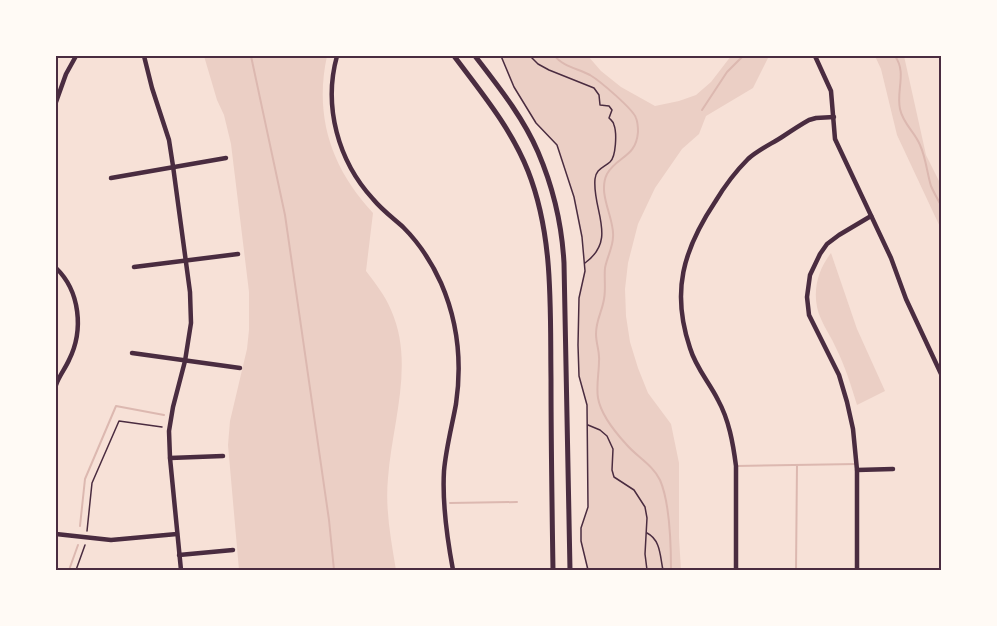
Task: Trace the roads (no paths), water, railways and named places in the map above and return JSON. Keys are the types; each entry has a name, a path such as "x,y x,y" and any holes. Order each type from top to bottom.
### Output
{"street":[{"path":"56,102 66,74 76,56"},
{"path":"144,56 169,140 190,292 191,323 186,361 169,428 181,570"},
{"path":"337,56 332,80 332,100 337,135 344,154 352,170 373,199 404,228 423,252 441,282 452,313 458,343 458,385 444,485 447,532 453,570"},
{"path":"454,56 500,118 520,153 535,190 544,229 550,279 553,570"},
{"path":"476,56 511,105 538,152 558,215 564,263 570,570"},
{"path":"815,56 831,91 835,139 891,258 922,338 942,376"},
{"path":"736,570 736,466 732,440 724,412 690,350 682,316 683,271 698,229 740,168 749,159 809,120 834,117"},
{"path":"111,178 226,158"},
{"path":"857,570 857,470 854,429 839,375 809,315 807,297 810,275 819,254 839,235 871,216"},
{"path":"134,267 238,254"},
{"path":"56,268 73,293 79,315 77,339 56,385"},
{"path":"132,353 240,368"},
{"path":"170,458 223,456"},
{"path":"857,470 893,469"},
{"path":"56,534 111,540 177,534"},
{"path":"179,555 233,550"}],"waterway":[{"path":"251,56 285,215 329,520 334,570"},
{"path":"555,56 571,67 590,75 616,95 634,114 637,122 637,141 634,147 611,168 604,182 613,237 605,268 605,295 596,329 599,358 597,393 602,411 613,429 660,480 668,512 671,570"},
{"path":"702,110 727,72 743,56"},
{"path":"895,56 901,75 900,109 906,124 920,145 931,186 942,207"},
{"path":"80,526 85,479 116,406 164,415"},
{"path":"736,466 857,464"},
{"path":"796,570 797,465"},
{"path":"450,503 517,502"},
{"path":"69,570 78,545"}]}
